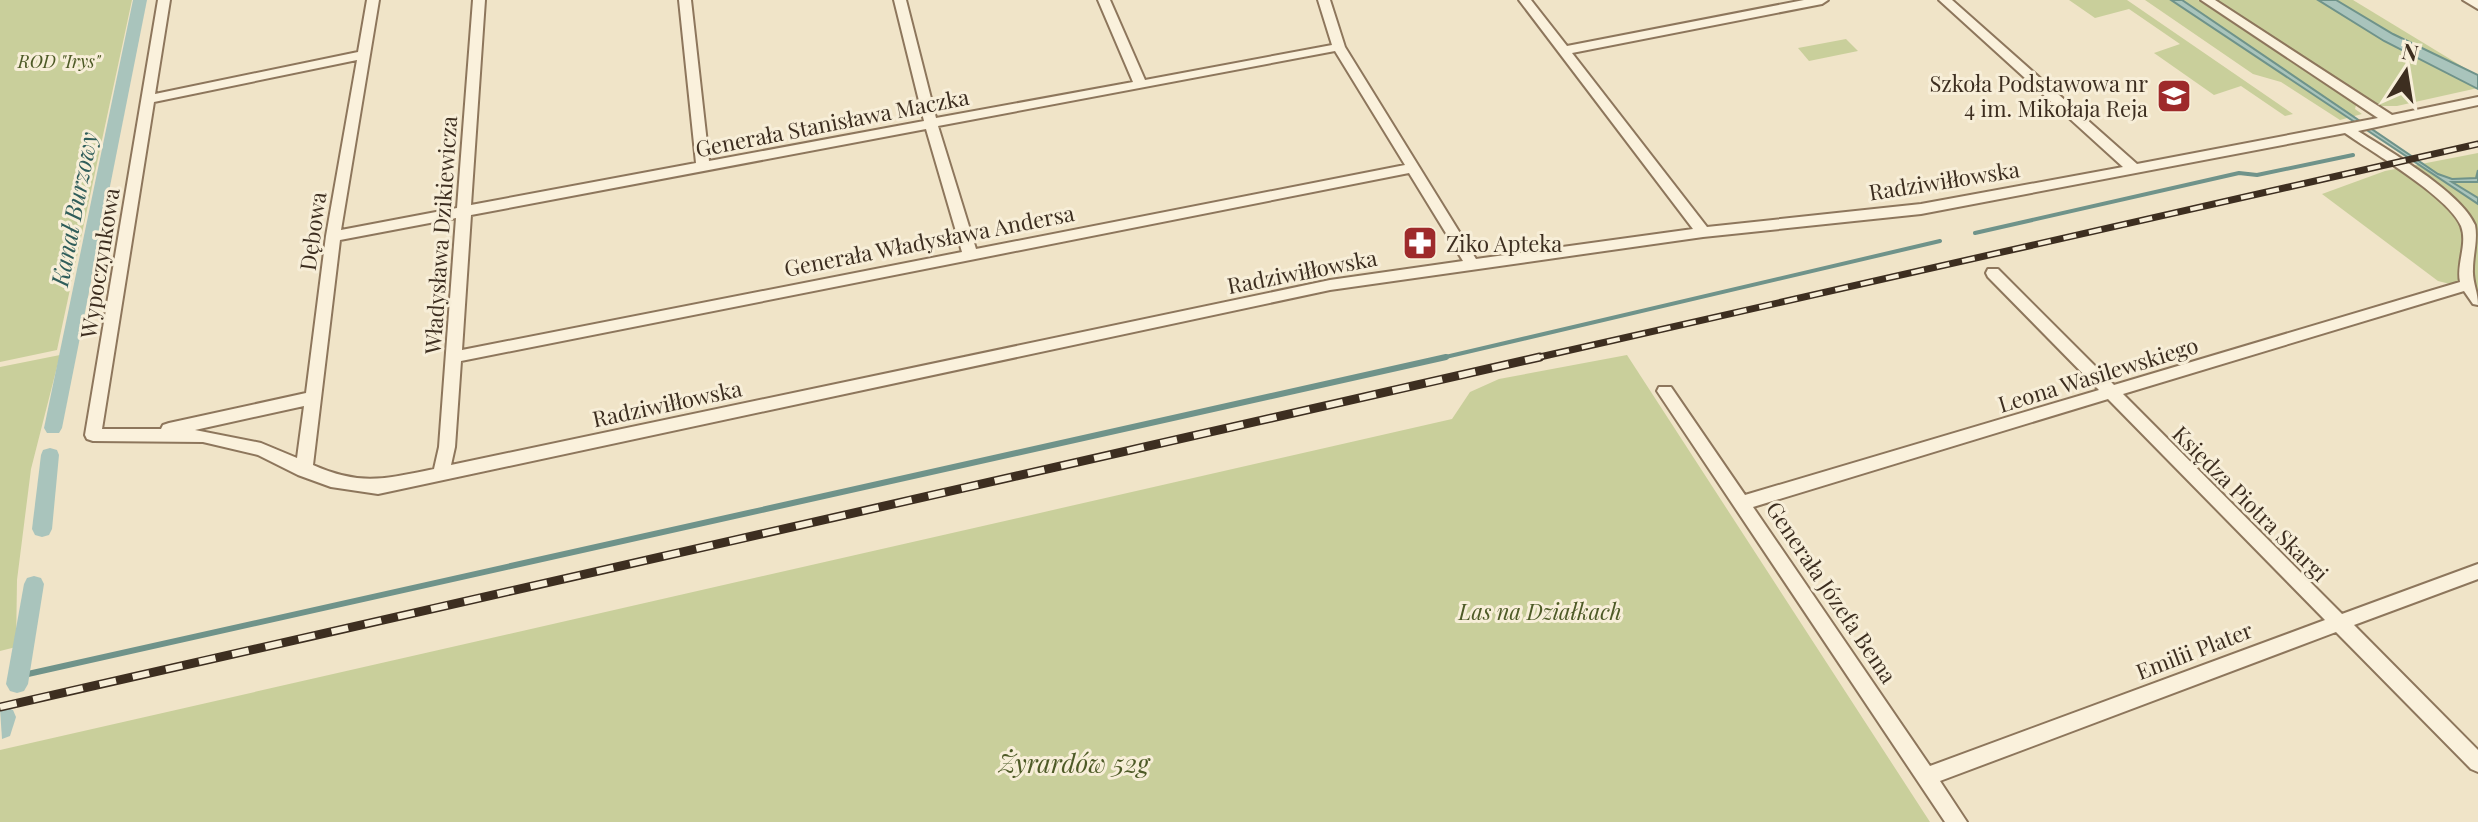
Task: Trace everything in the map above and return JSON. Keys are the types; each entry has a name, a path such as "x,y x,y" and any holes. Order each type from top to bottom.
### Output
{"street":[{"name":"Wypoczynkowa","path":"93,435 164,0"},
{"name":"Dębowa","path":"304,470 333,236 373,0"},
{"name":"Władysława Dzikiewicza","path":"441,472 447,447 479,0"},
{"path":"685,0 703,168"},
{"path":"900,0 931,124 970,254"},
{"path":"1104,0 1140,83"},
{"path":"1324,0 1339,47 1473,266"},
{"path":"1525,0 1703,232"},
{"path":"1735,0 1748,14"},
{"path":"1563,51 1822,0"},
{"path":"1945,0 2134,169"},
{"path":"2207,0 2384,120"},
{"path":"2469,0 2478,5"},
{"name":"Generała Stanisława Maczka","path":"333,236 1339,47"},
{"path":"149,99 362,55"},
{"name":"Radziwiłłowska","path":"93,435 203,436 261,449 304,470 344,483 378,487 1330,285 1703,232 1921,209 2353,128 2478,101"},
{"path":"2353,128 2435,191 2467,223 2471,235 2464,273 2466,285 2478,300"},
{"name":"Generała Władysława Andersa","path":"453,357 1413,168"},
{"name":"Księdza Piotra Skargi","path":"1993,273 2478,763"},
{"name":"Leona Wasilewskiego","path":"1742,503 2466,285"},
{"name":"Generała Józefa Bema","path":"1665,391 1957,822"},
{"name":"Radziwiłłowska","path":"147,434 312,398"},
{"name":"Emilii Plater","path":"1928,776 2478,571"}],"green space":[{"name":"ROD \"Irys\"","path":"0,0 132,0 57,350 0,362"},
{"path":"2069,0 2127,0 2293,114 2285,116 2241,86 2214,95 2154,53 2180,44 2129,9 2095,18"},
{"path":"2145,0 2198,0 2356,105 2355,109 2362,114 2340,120 2281,82 2253,74"},
{"path":"2216,0 2353,0 2478,76 2478,88 2397,106 2380,106"},
{"path":"1846,39 1858,51 1809,61 1798,48"},
{"path":"2478,153 2478,291 2438,281 2322,194 2385,171"},
{"path":"60,355 31,469 17,580 16,647 0,651 0,367"},
{"name":"Las na Działkach","path":"1627,355 1930,822 0,822 0,750 1452,419 1470,392 1499,379"}],"water":[{"path":"2171,0 2182,0 2438,174 2452,179 2476,178 2478,170 2478,182 2452,182 2478,198 2478,204"},
{"path":"2318,0 2336,0 2393,34 2478,75 2478,89 2384,41"}],"waterway":[{"name":"Kanał Burzowy","path":"53,428 140,0"},
{"path":"1975,233 2239,173 2257,175 2353,155"},
{"path":"1437,359 1940,241"},
{"path":"19,676 1446,357"},
{"name":"Kanał Burzowy","path":"42,529 50,455"},
{"name":"Kanał Burzowy","path":"17,684 34,584"},
{"name":"Kanał Burzowy","path":"2,729 5,717"}],"railway":[{"path":"1531,359 2478,144"},
{"path":"0,707 1540,357"}],"place":[{"name":"Szkoła Podstawowa nr 4 im. Mikołaja Reja","path":"2174,96"},
{"name":"Ziko Apteka","path":"1420,243"}],"park label":[{"name":"Żyrardów 52g","path":"1074,762"}]}
